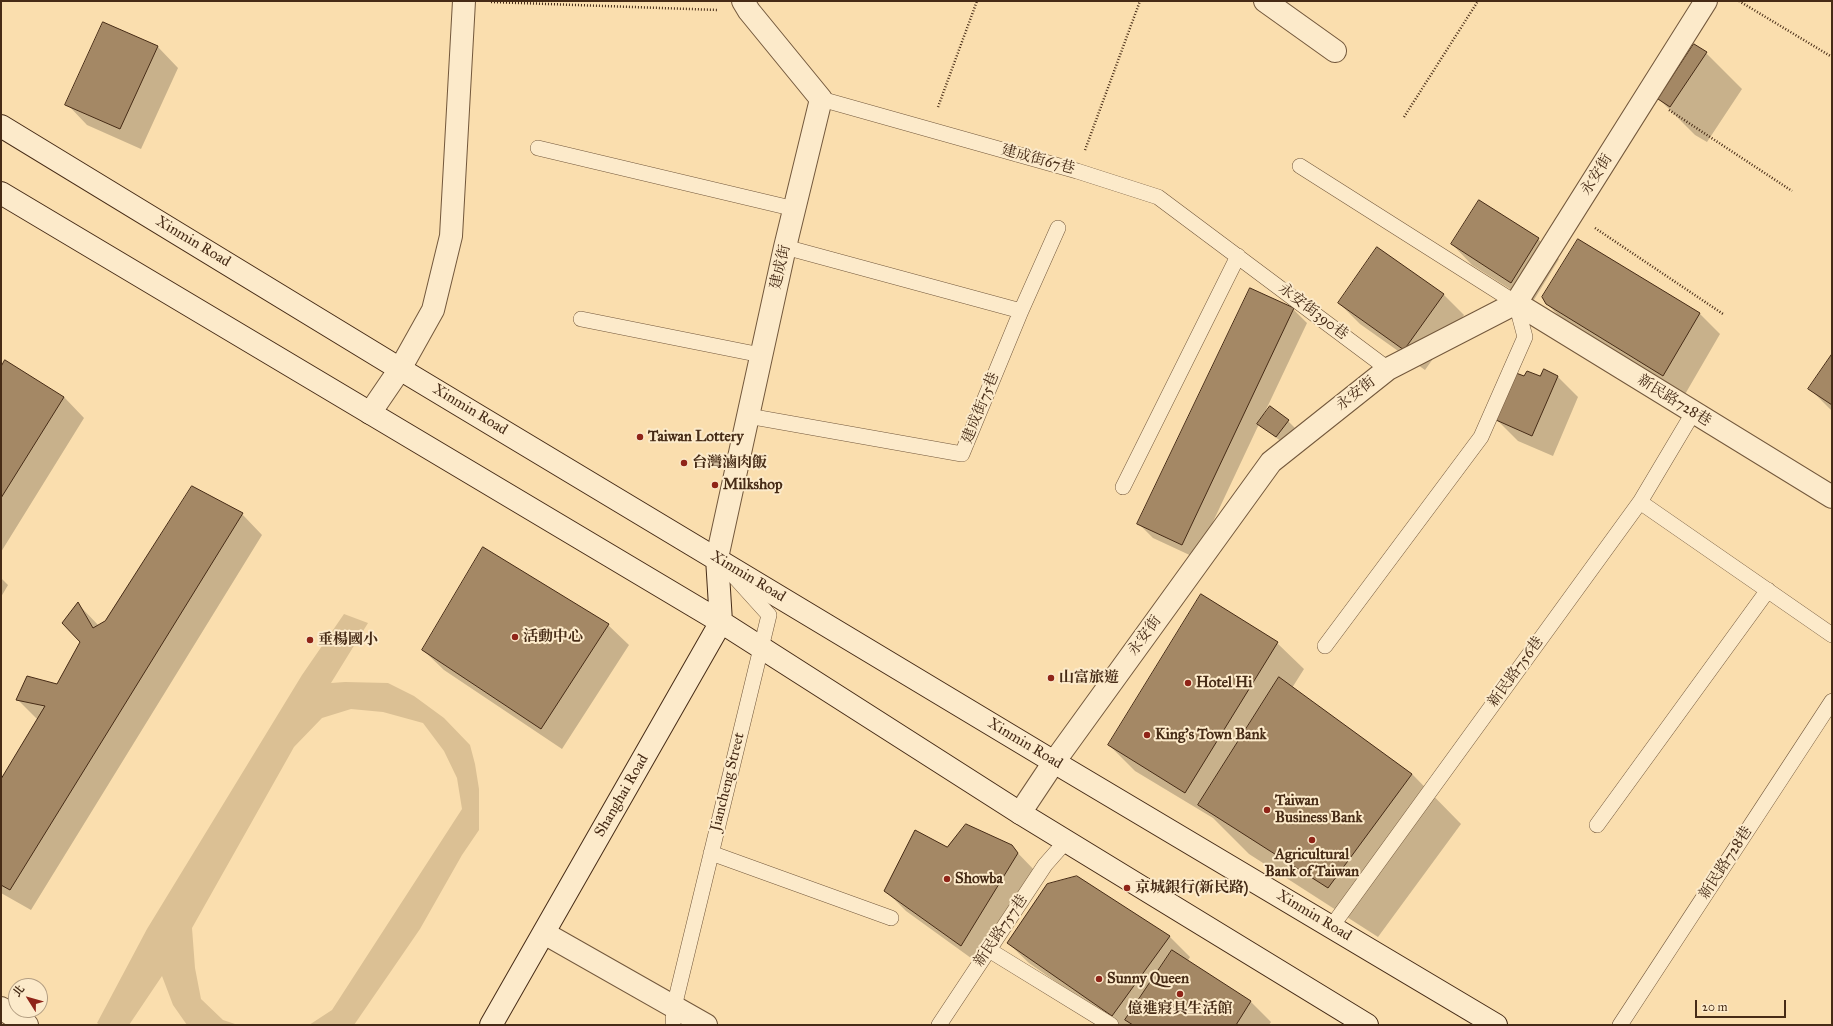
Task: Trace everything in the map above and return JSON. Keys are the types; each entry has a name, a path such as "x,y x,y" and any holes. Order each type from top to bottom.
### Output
{"street":[{"path":"370,413 400,369 434,310 451,236 464,1"},
{"path":"1265,1 1335,52"},
{"name":"永安街","path":"1020,813 1054,762 1271,462 1388,369 1516,303 1706,1"},
{"path":"749,4 821,99"},
{"name":"建成街","path":"717,558 785,247 821,99"},
{"name":"Xinmin Road","path":"1,126 400,369 717,558 1054,762 1332,926 1496,1025"},
{"path":"1,193 722,622 1020,813 1067,840 1366,1025"},
{"name":"新民路728巷","path":"1516,303 1832,497"},
{"path":"717,558 722,622"},
{"name":"Shanghai Road","path":"491,1025 722,622"},
{"path":"544,933 673,1016 706,1025"},
{"path":"1,1008 27,1025"}],"lane":[{"name":"建成街67巷","path":"821,99 1077,171 1158,197 1238,256"},
{"path":"538,148 795,209"},
{"path":"1300,166 1516,303 1525,336 1481,437 1325,646"},
{"name":"建成街75巷","path":"748,416 962,454 1020,311 1058,228"},
{"path":"785,247 1020,311"},
{"path":"1123,487 1238,256"},
{"name":"永安街390巷","path":"1238,256 1388,369"},
{"path":"581,319 762,355"},
{"name":"新民路756巷","path":"1332,926 1640,502 1693,413"},
{"path":"1640,502 1832,635"},
{"name":"Jiancheng Street","path":"673,1016 769,615 717,558"},
{"path":"1597,825 1768,590"},
{"name":"新民路728巷","path":"1620,1025 1832,701"},
{"name":"新民路757巷","path":"939,1025 1045,865 1067,840"},
{"path":"711,853 891,918"},
{"path":"989,950 1111,1025"}],"path":[{"path":"929,130 977,1"},
{"path":"1077,171 1140,1"},
{"path":"1404,116 1478,1"},
{"path":"1739,1 1832,57"},
{"path":"490,2 749,4"},
{"path":"1647,95 1792,192"},
{"path":"1573,213 1723,314"}],"shaded area":[{"path":"344,614 368,623 331,683 388,683 414,696 444,718 470,745 479,789 479,830 462,855 420,929 354,1025 309,1025 332,1010 462,809 457,778 444,751 423,723 383,712 351,709 322,718 294,747 192,928 195,968 201,999 223,1020 238,1025 187,1025 173,1005 162,976 129,1025 100,1025 97,1023 147,929 302,675"}],"building":[{"path":"103,22 158,46 120,129 65,105"},
{"path":"1694,44 1707,52 1670,107 1658,99"},
{"path":"1479,200 1539,238 1511,283 1451,244"},
{"path":"1578,239 1700,313 1663,376 1546,304 1542,297"},
{"path":"1377,247 1444,294 1404,350 1338,303"},
{"path":"1250,288 1294,308 1182,545 1137,524"},
{"path":"1832,354 1832,405 1808,389"},
{"path":"5,360 64,397 1,498 1,367"},
{"path":"1544,369 1558,376 1532,436 1496,420 1516,373 1524,376 1527,371 1540,376"},
{"path":"1270,406 1289,420 1276,437 1257,424"},
{"path":"192,486 243,513 10,890 1,885 1,779 45,706 16,700 27,676 57,684 80,642 62,623 78,602 93,628 105,621"},
{"name":"活動中心","path":"483,547 609,624 541,729 422,650"},
{"path":"1201,594 1278,642 1185,793 1108,745"},
{"path":"1279,677 1412,774 1328,888 1198,805"},
{"path":"966,824 1012,845 1018,853 961,946 884,891 915,830 947,847"},
{"name":"Sunny Queen","path":"1077,876 1170,936 1112,1016 1007,943 1047,884"},
{"path":"1172,950 1251,1001 1236,1025 1133,1025 1125,1020"}],"place":[{"name":"Taiwan Lottery","path":"640,437"},
{"name":"台灣滷肉飯","path":"684,463"},
{"name":"Milkshop","path":"715,485"},
{"name":"活動中心","path":"515,637"},
{"name":"垂楊國小","path":"310,640"},
{"name":"山富旅遊","path":"1051,678"},
{"name":"Hotel Hi","path":"1188,683"},
{"name":"King's Town Bank","path":"1147,735"},
{"name":"Taiwan Business Bank","path":"1267,810"},
{"name":"Agricultural Bank of Taiwan","path":"1312,840"},
{"name":"Showba","path":"947,879"},
{"name":"京城銀行(新民路)","path":"1127,888"},
{"name":"Sunny Queen","path":"1099,979"},
{"name":"億進寢具生活館","path":"1180,994"}]}
